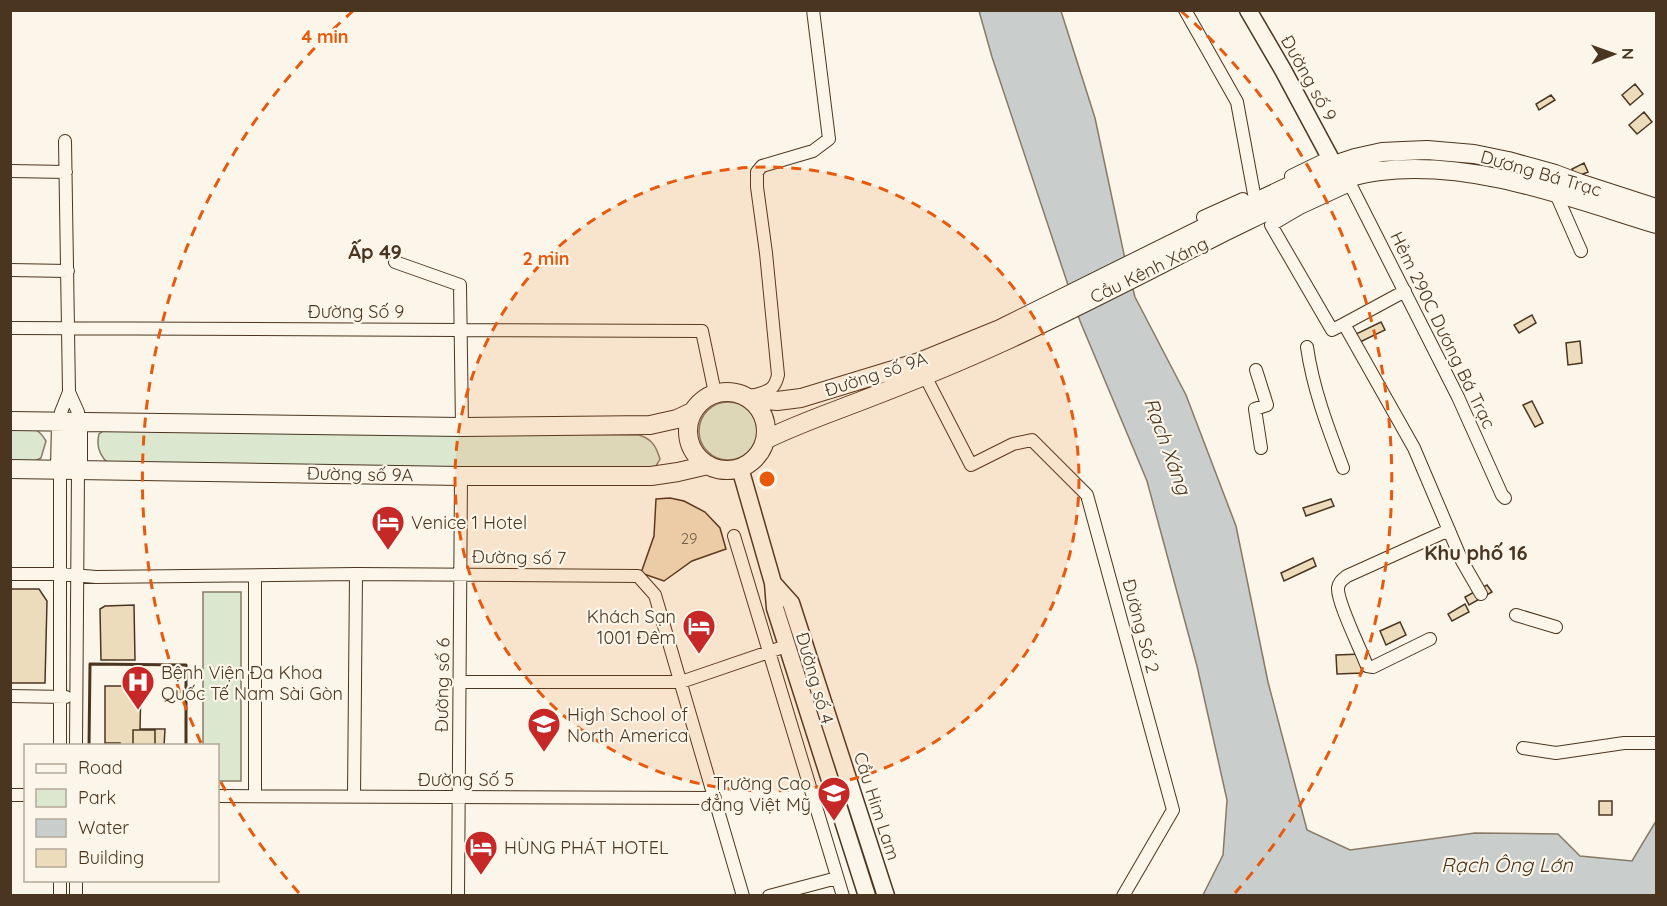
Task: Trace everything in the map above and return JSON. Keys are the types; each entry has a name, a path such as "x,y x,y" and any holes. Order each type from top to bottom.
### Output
{"main road":[{"name":"Đường số 9","path":"1248,10 1332,160"},
{"name":"Dương Bá Trạc","path":"1290,194 1332,160 1382,152 1444,151 1491,157 1555,174 1656,208"},
{"name":"Dương Bá Trạc","path":"1290,194 1349,182 1380,171 1441,170 1516,182 1656,224"},
{"path":"1555,174 1556,194"},
{"name":"Cầu Kênh Xáng","path":"1002,335 1290,194"},
{"name":"Đường số 9A","path":"749,398 777,401 801,398 1002,335"},
{"name":"Đường số 9A","path":"765,440 925,376 1002,335"},
{"path":"732,392 749,398 763,416 766,428 765,440 752,461 740,468 727,470 714,468 698,458 691,448 688,424 698,404 715,393 732,392"},
{"path":"10,421 462,427 650,425 677,419 692,412"},
{"path":"69,470 70,422"},
{"name":"Đường số 9A","path":"10,469 461,476 651,476 708,465"},
{"name":"Đường số 4","path":"740,468 773,583 774,608 814,734"},
{"name":"Đường số 4","path":"773,583 792,603 832,728"},
{"name":"Cầu Him Lam","path":"832,728 886,896"},
{"name":"Cầu Him Lam","path":"814,734 867,896"}],"street":[{"path":"749,398 769,391 776,385 778,375 757,172 762,166 813,151 829,139 813,10"},
{"path":"1185,10 1237,102 1254,194"},
{"path":"65,141 69,392 78,412 70,422"},
{"path":"1203,217 1332,160"},
{"path":"10,171 66,172"},
{"path":"1349,182 1270,225 1332,330 1405,291"},
{"name":"Hẻm 290C Dương Bá Trạc","path":"1349,182 1458,397 1505,498"},
{"path":"1556,194 1581,251"},
{"path":"395,262 459,285 462,427"},
{"path":"10,270 68,271"},
{"path":"1344,324 1414,448 1462,561 1481,594"},
{"name":"Đường Số 9","path":"10,328 702,331 715,393"},
{"path":"1307,347 1309,366 1343,468"},
{"path":"1256,370 1267,405 1255,409 1261,448"},
{"name":"Đường Số 2","path":"925,376 971,465 1013,444 1032,440 1087,495 1173,810 1123,896"},
{"path":"60,744 60,574 69,470"},
{"path":"69,470 77,575 76,744"},
{"name":"Đường số 6","path":"458,896 461,476"},
{"path":"1430,639 1373,667 1367,666 1341,604 1338,589 1340,582 1347,576 1449,530"},
{"path":"734,536 843,896"},
{"path":"10,574 60,574"},
{"name":"Đường số 7","path":"60,574 96,577 356,574 638,576 656,595 744,896"},
{"path":"354,796 356,574"},
{"path":"255,576 255,796"},
{"path":"1516,615 1556,627"},
{"path":"459,682 681,682 786,646"},
{"path":"10,696 77,697"},
{"name":"Đường số 4","path":"814,734 797,741 835,872"},
{"path":"1523,748 1556,753 1624,743 1656,743"},
{"name":"Đường Số 5","path":"219,796 715,798"},
{"path":"769,896 835,872"}],"green space":[{"path":"722,402 734,402 749,410 757,425 757,437 749,452 734,460 722,460 707,452 699,437 699,425 707,410"},
{"path":"11,428 31,428 39,432 46,441 41,458 33,462 11,462"},
{"path":"106,429 639,435 653,444 660,459 656,466 649,468 108,463 102,457 98,446 99,434"},
{"path":"203,592 241,592 241,781 219,781 219,744 203,744"}],"water":[{"path":"979,11 1061,11 1095,118 1135,297 1186,395 1236,526 1268,682 1307,830 1350,850 1475,833 1558,834 1580,856 1632,861 1656,821 1656,895 1203,895 1223,855 1227,800 1197,666 1147,481 1080,321 992,57"}],"building":[{"path":"1635,84 1643,94 1630,105 1622,95"},
{"path":"1551,95 1555,100 1539,110 1536,104"},
{"path":"1644,112 1652,122 1637,134 1629,125"},
{"path":"1584,163 1588,172 1576,177 1572,169"},
{"path":"1532,315 1536,323 1519,333 1514,325"},
{"path":"1381,322 1385,330 1360,342 1356,334"},
{"path":"1580,341 1582,363 1568,365 1566,343"},
{"path":"1532,401 1543,423 1535,427 1523,405"},
{"path":"670,498 684,501 705,512 720,528 726,549 692,561 664,581 641,573 654,536 656,499"},
{"path":"1331,499 1334,506 1306,516 1303,508"},
{"path":"1313,558 1316,566 1284,581 1281,573"},
{"path":"1487,585 1492,592 1469,605 1465,597"},
{"path":"10,589 39,589 47,601 45,683 10,683"},
{"path":"1465,604 1469,612 1452,621 1448,614"},
{"path":"134,605 135,660 101,660 100,609 105,606"},
{"path":"1400,622 1406,635 1386,645 1380,631"},
{"path":"1362,654 1362,673 1337,674 1336,655"},
{"path":"105,686 141,686 140,729 165,729 164,744 105,744"},
{"path":"105,686 141,686 140,729 165,729 164,744 105,743"},
{"path":"133,730 155,730 155,744 133,744"},
{"path":"1599,801 1612,801 1612,815 1599,815"}],"wall":[{"path":"89,744 90,664 186,665 186,744"}],"place":[{"name":"Venice 1 Hotel","path":"388,551"},
{"name":"Khách Sạn 1001 Đêm","path":"699,655"},
{"name":"Bệnh Viện Đa Khoa Quốc Tế Nam Sài Gòn","path":"138,711"},
{"name":"High School of North America","path":"544,753"},
{"name":"Trường Cao đẳng Việt Mỹ","path":"834,822"},
{"name":"HÙNG PHÁT HOTEL","path":"481,876"}],"district":[{"name":"Ấp 49","path":"375,251"},
{"name":"Khu phố 16","path":"1476,552"}],"water label":[{"name":"Rạch Xáng","path":"1168,446"},
{"name":"Rạch Ông Lớn","path":"1507,864"}]}
